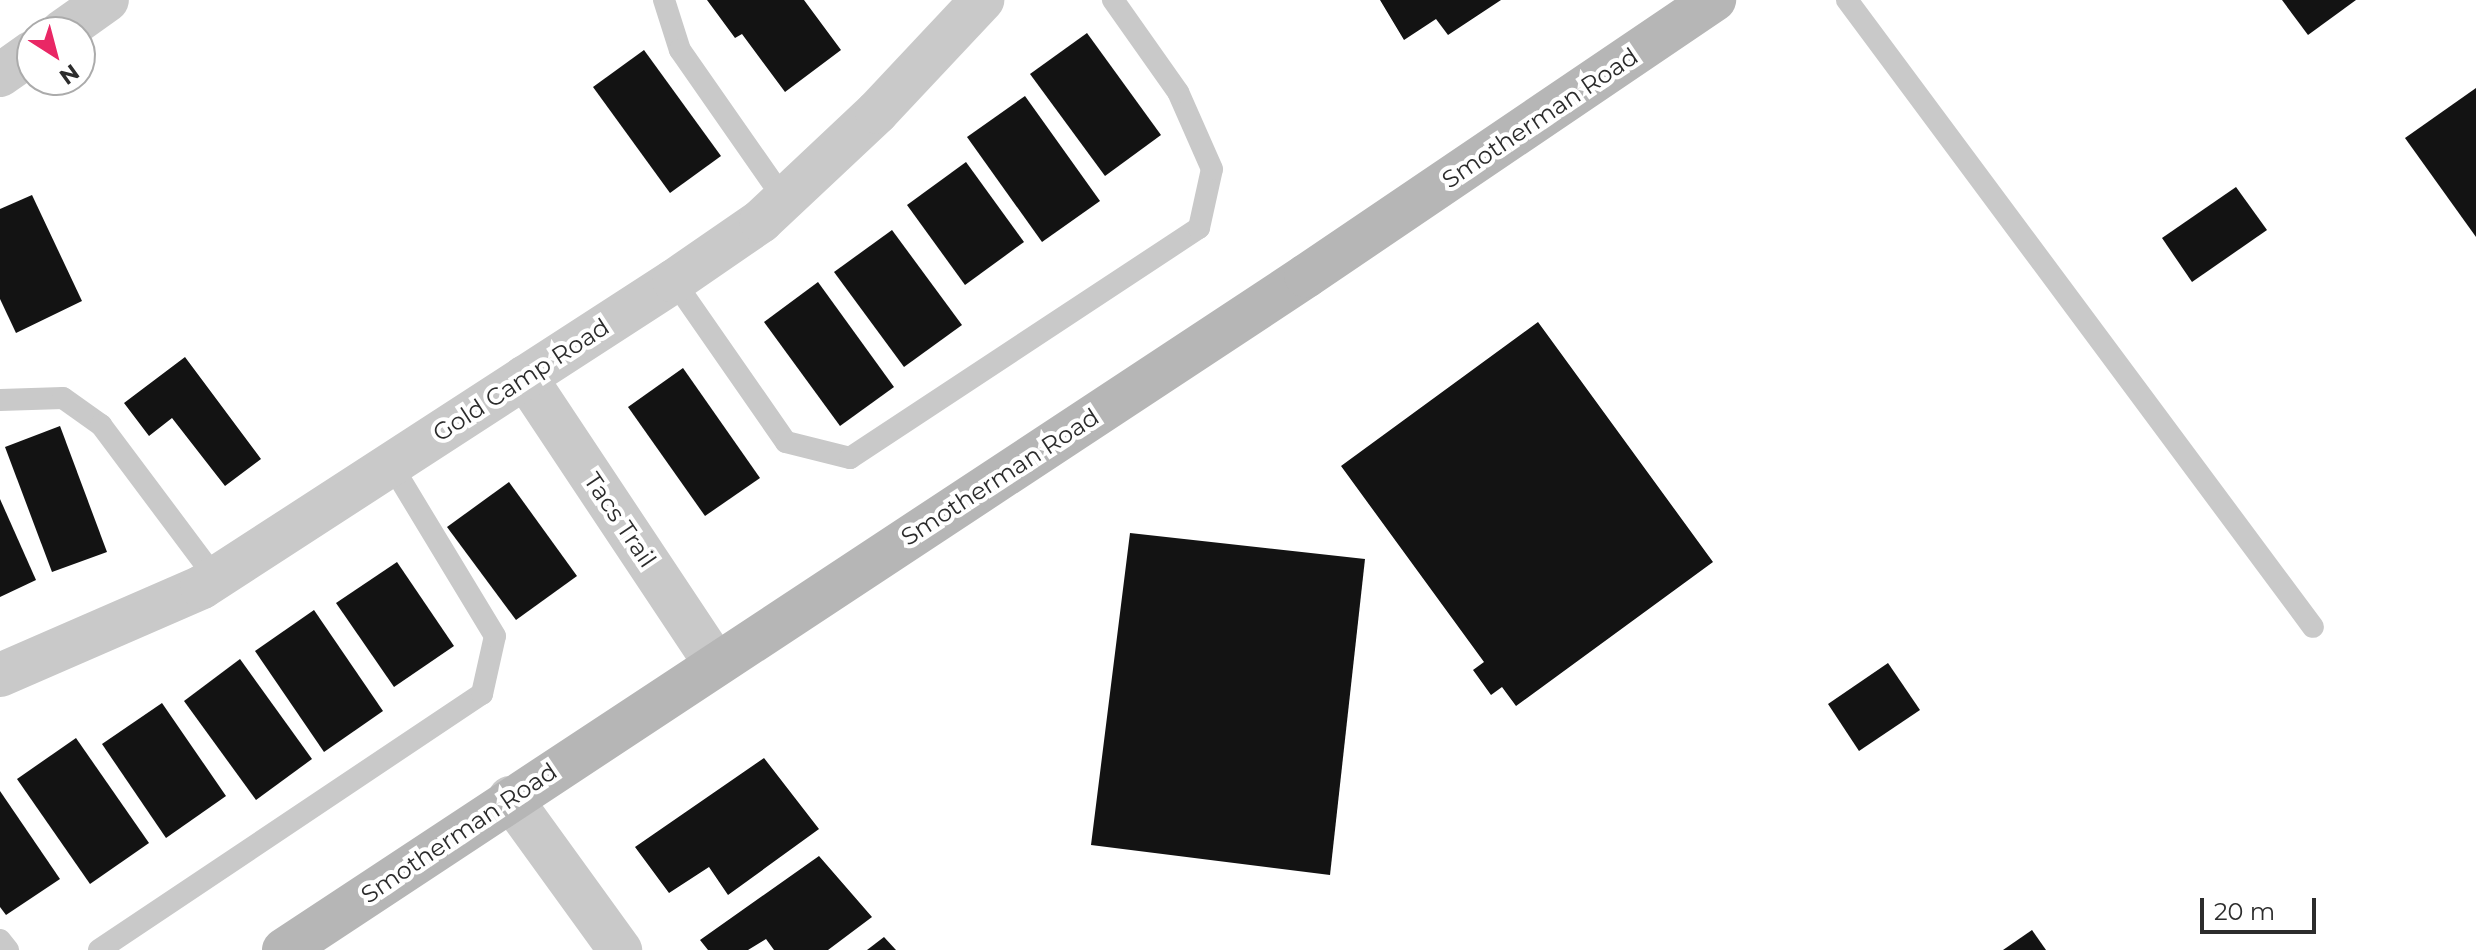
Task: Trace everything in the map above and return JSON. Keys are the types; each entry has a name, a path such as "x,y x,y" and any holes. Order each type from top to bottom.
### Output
{"street":[{"name":"Gold Camp Road","path":"0,675 216,579 674,281 784,199 877,112 982,0"},
{"name":"Smotherman Road","path":"284,950 510,798 1306,276 1714,0"},
{"path":"84,16 104,1"},
{"name":"Tacs Trail","path":"525,377 715,663"},
{"path":"510,798 620,950"}],"lane":[{"path":"664,0 680,50 784,199"},
{"path":"674,281 786,442 850,458 1199,228 1212,169 1178,92 1113,0"},
{"path":"1847,0 2313,627"},
{"path":"0,400 63,398 101,425 216,579"},
{"path":"99,950 482,694 495,636 391,464"},
{"path":"0,940 8,950"}],"building":[{"path":"707,0 804,0 841,50 785,92 742,34 735,38"},
{"path":"1380,0 1501,0 1448,35 1436,19 1404,40"},
{"path":"2282,0 2356,0 2308,35"},
{"path":"1087,33 1161,135 1105,176 1030,74"},
{"path":"644,50 721,156 670,193 593,87"},
{"path":"2476,88 2476,237 2405,138"},
{"path":"1025,96 1100,201 1042,242 967,137"},
{"path":"966,162 1024,242 965,285 907,205"},
{"path":"2236,187 2267,230 2192,282 2162,238"},
{"path":"32,195 82,301 16,333 0,299 0,209"},
{"path":"892,230 962,325 904,367 834,272"},
{"path":"818,282 894,387 840,426 764,322"},
{"path":"1538,322 1713,562 1516,706 1502,687 1491,695 1473,670 1484,662 1341,466"},
{"path":"185,357 261,459 225,486 172,418 149,436 124,403"},
{"path":"683,368 760,478 705,516 628,407"},
{"path":"60,426 107,552 52,572 5,447"},
{"path":"509,482 577,576 516,620 447,527"},
{"path":"0,499 36,580 0,597"},
{"path":"1130,533 1365,559 1330,875 1091,845"},
{"path":"397,562 454,646 394,687 336,603"},
{"path":"314,610 383,711 324,752 255,651"},
{"path":"240,659 312,759 256,800 184,701"},
{"path":"1888,663 1920,710 1859,751 1828,704"},
{"path":"162,703 226,796 166,838 102,744"},
{"path":"76,738 149,843 90,884 17,779"},
{"path":"764,758 819,829 728,895 709,867 669,893 635,847"},
{"path":"0,791 60,879 6,915 0,907"},
{"path":"819,856 872,917 828,950 774,950 766,939 748,950 708,950 700,940"},
{"path":"2032,930 2046,950 2003,950"},
{"path":"884,937 896,950 867,950"}]}
